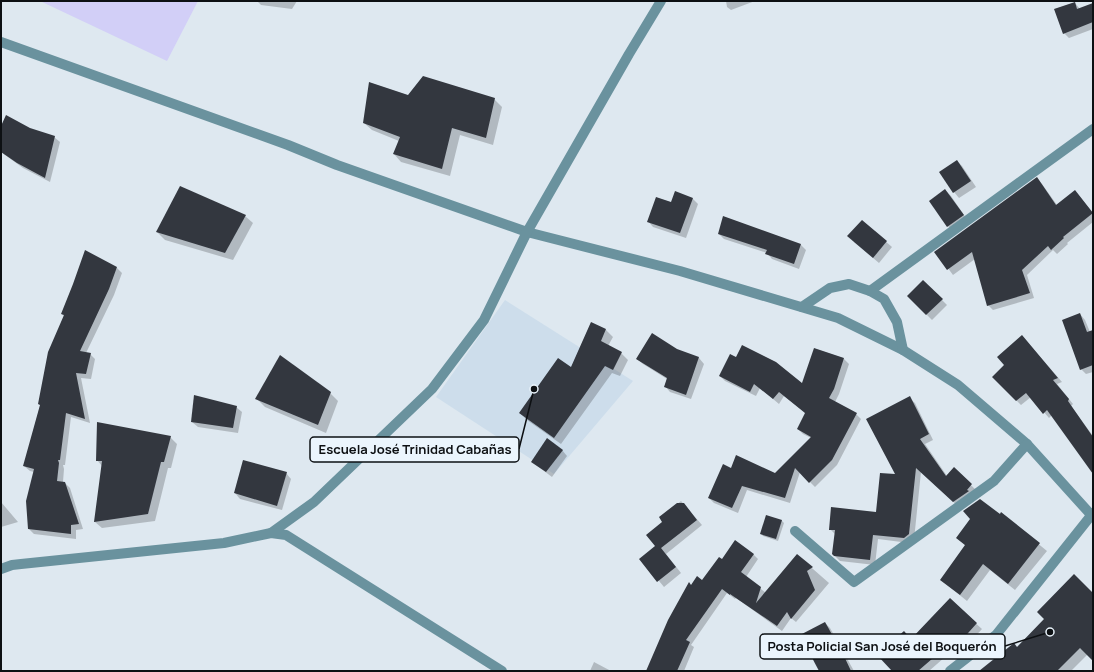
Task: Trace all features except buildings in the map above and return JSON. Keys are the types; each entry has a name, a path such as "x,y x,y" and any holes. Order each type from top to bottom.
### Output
{"street":[{"path":"271,533 314,502 432,389 484,320 527,232 661,1"},
{"path":"1,42 288,145 337,165 527,232 680,271 838,318 903,350 958,385 1027,444 1093,515 996,635 950,671"},
{"path":"870,291 1093,129"},
{"path":"802,307 830,288 849,284 870,291 884,299 894,316 897,322 903,350"},
{"path":"795,531 854,582 994,481 1027,444"},
{"path":"1,570 12,565 224,543 271,533 286,535 502,671"}],"shaded area":[{"path":"40,1 198,1 167,61"},
{"path":"505,300 633,381 554,474 436,397"}],"place":[{"name":"Escuela José Trinidad Cabañas","path":"534,389"},
{"name":"Posta Policial San José del Boquerón","path":"1050,632"}]}
